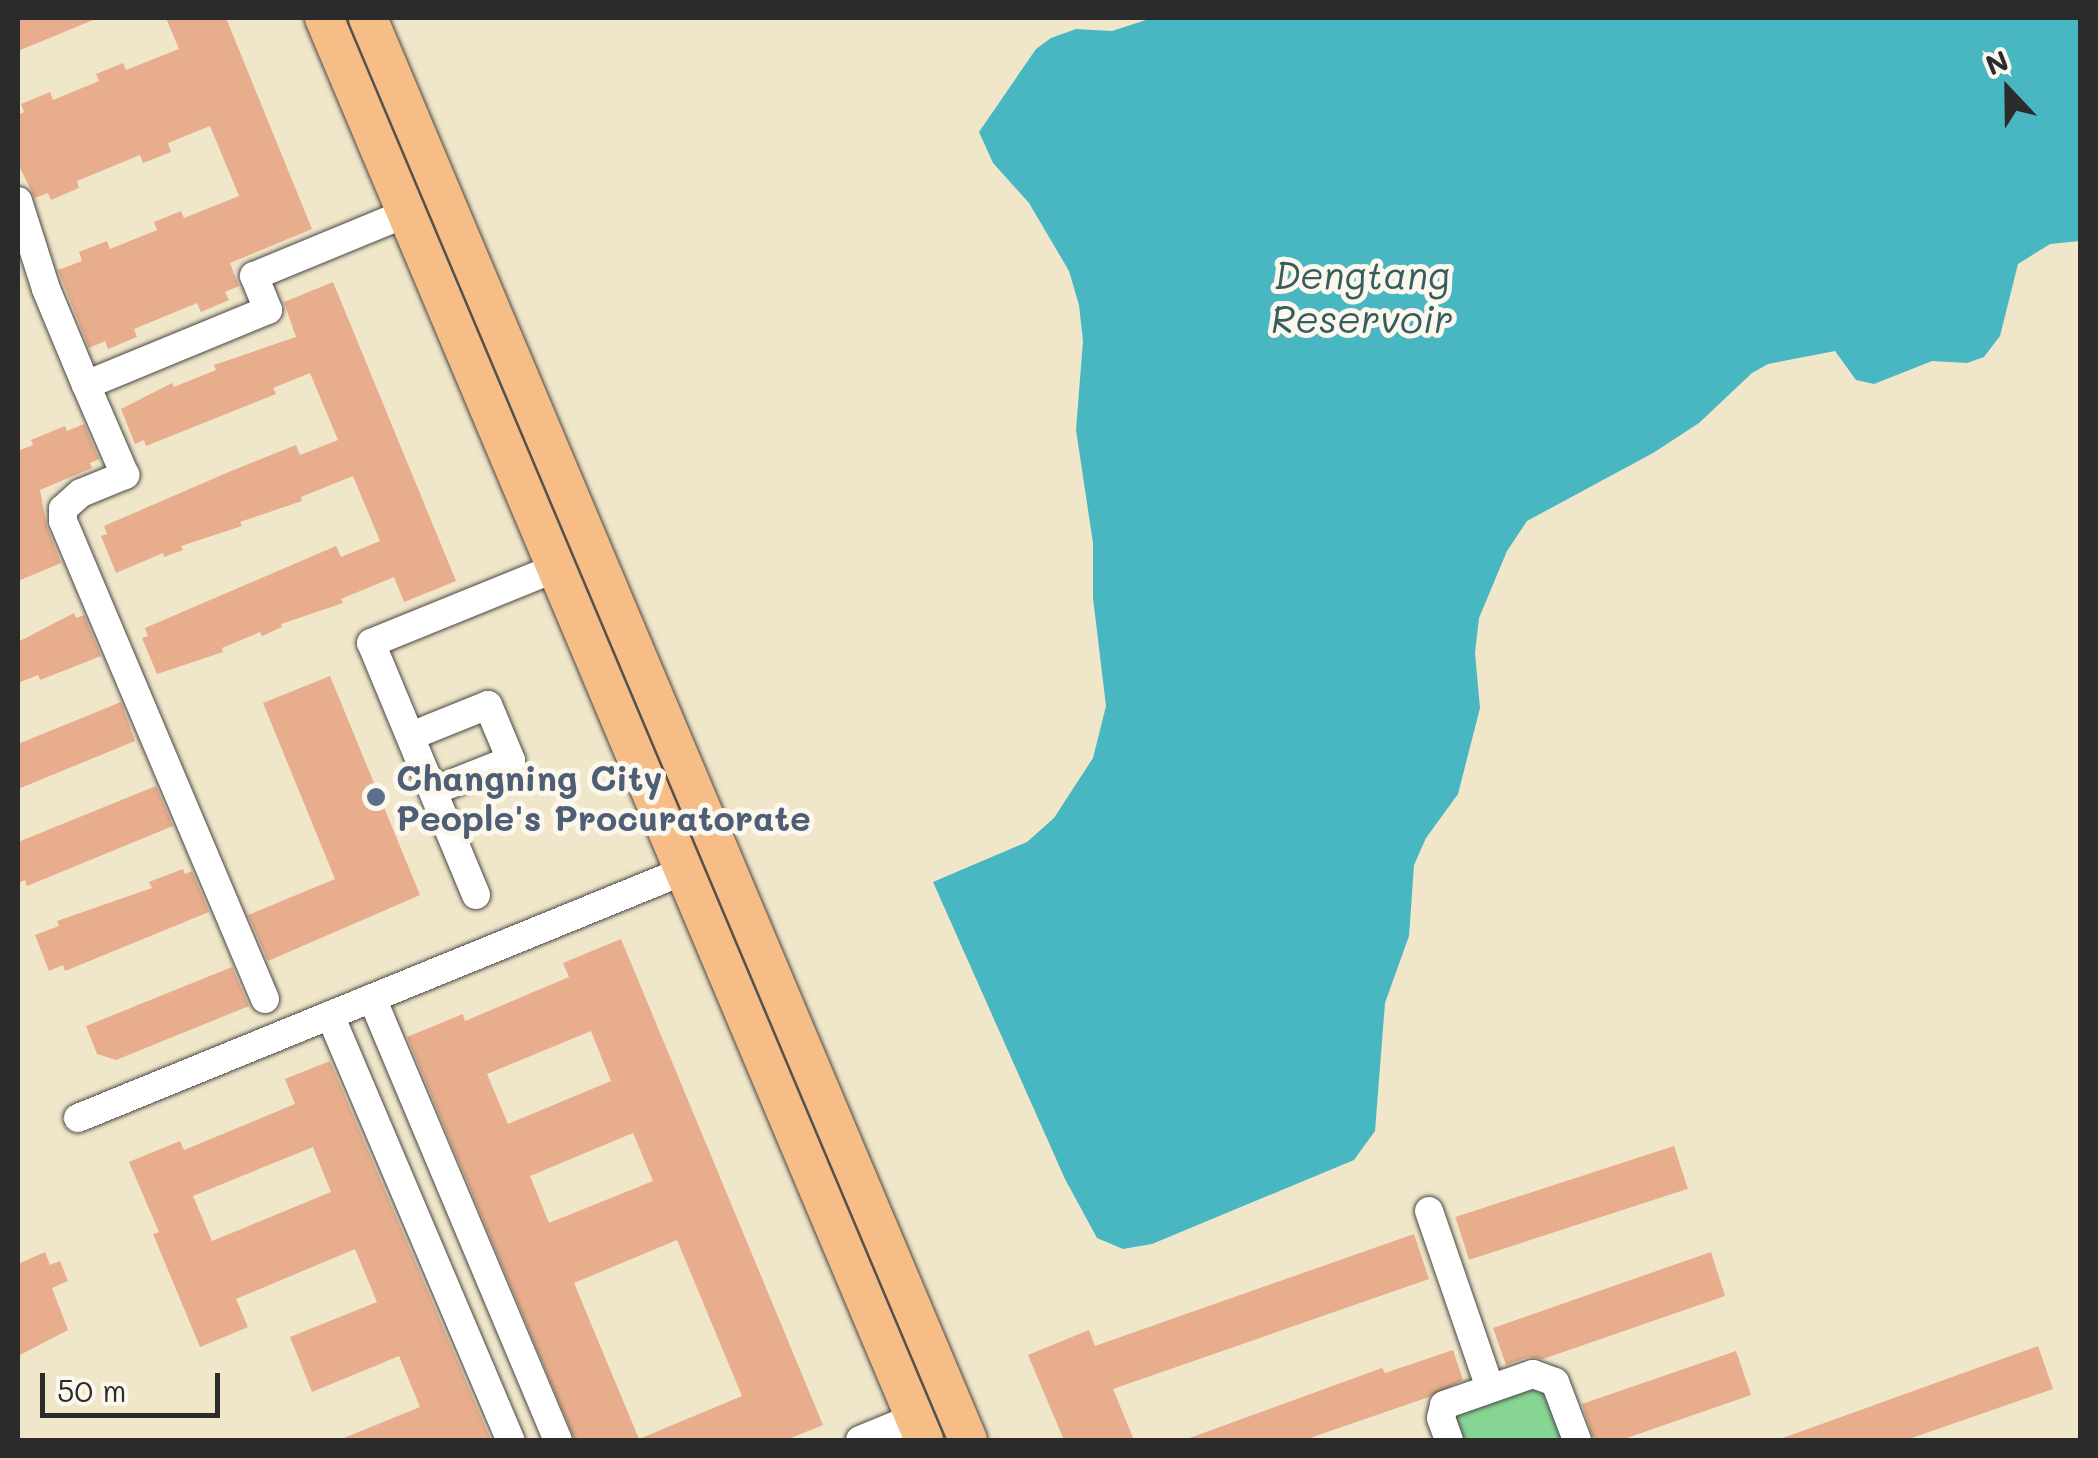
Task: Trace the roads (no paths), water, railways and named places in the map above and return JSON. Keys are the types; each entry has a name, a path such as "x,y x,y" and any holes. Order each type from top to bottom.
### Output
{"main road":[{"path":"324,18 919,1429"},
{"path":"368,18 968,1440"}],"street":[{"path":"18,201 46,289 126,476 67,502 63,520 265,999"},
{"path":"86,384 268,310 254,276 407,213"},
{"path":"476,895 371,643 558,567"},
{"path":"411,736 488,705 503,742 510,760 433,791"},
{"path":"78,1118 686,870"},
{"path":"372,998 558,1440"},
{"path":"330,1015 510,1440"},
{"path":"1429,1212 1490,1388"},
{"path":"1448,1440 1441,1418 1444,1405 1532,1374 1556,1382 1577,1440"},
{"path":"860,1440 919,1429"}],"water":[{"name":"Dengtang Reservoir","path":"1152,18 2080,18 2080,241 2050,244 2018,264 2000,336 1984,357 1967,363 1932,361 1874,384 1856,380 1835,351 1768,364 1752,373 1699,423 1653,453 1527,521 1507,551 1479,618 1475,653 1480,708 1458,794 1426,838 1414,865 1409,936 1385,1003 1375,1131 1354,1160 1152,1244 1123,1249 1097,1238 1065,1179 933,882 1027,842 1054,818 1093,758 1106,706 1093,598 1093,543 1076,430 1083,341 1079,305 1069,271 1029,203 993,163 979,132 1036,49 1051,38 1076,29 1112,31"}],"place":[{"name":"Changning City People's Procuratorate","path":"376,797"}]}
